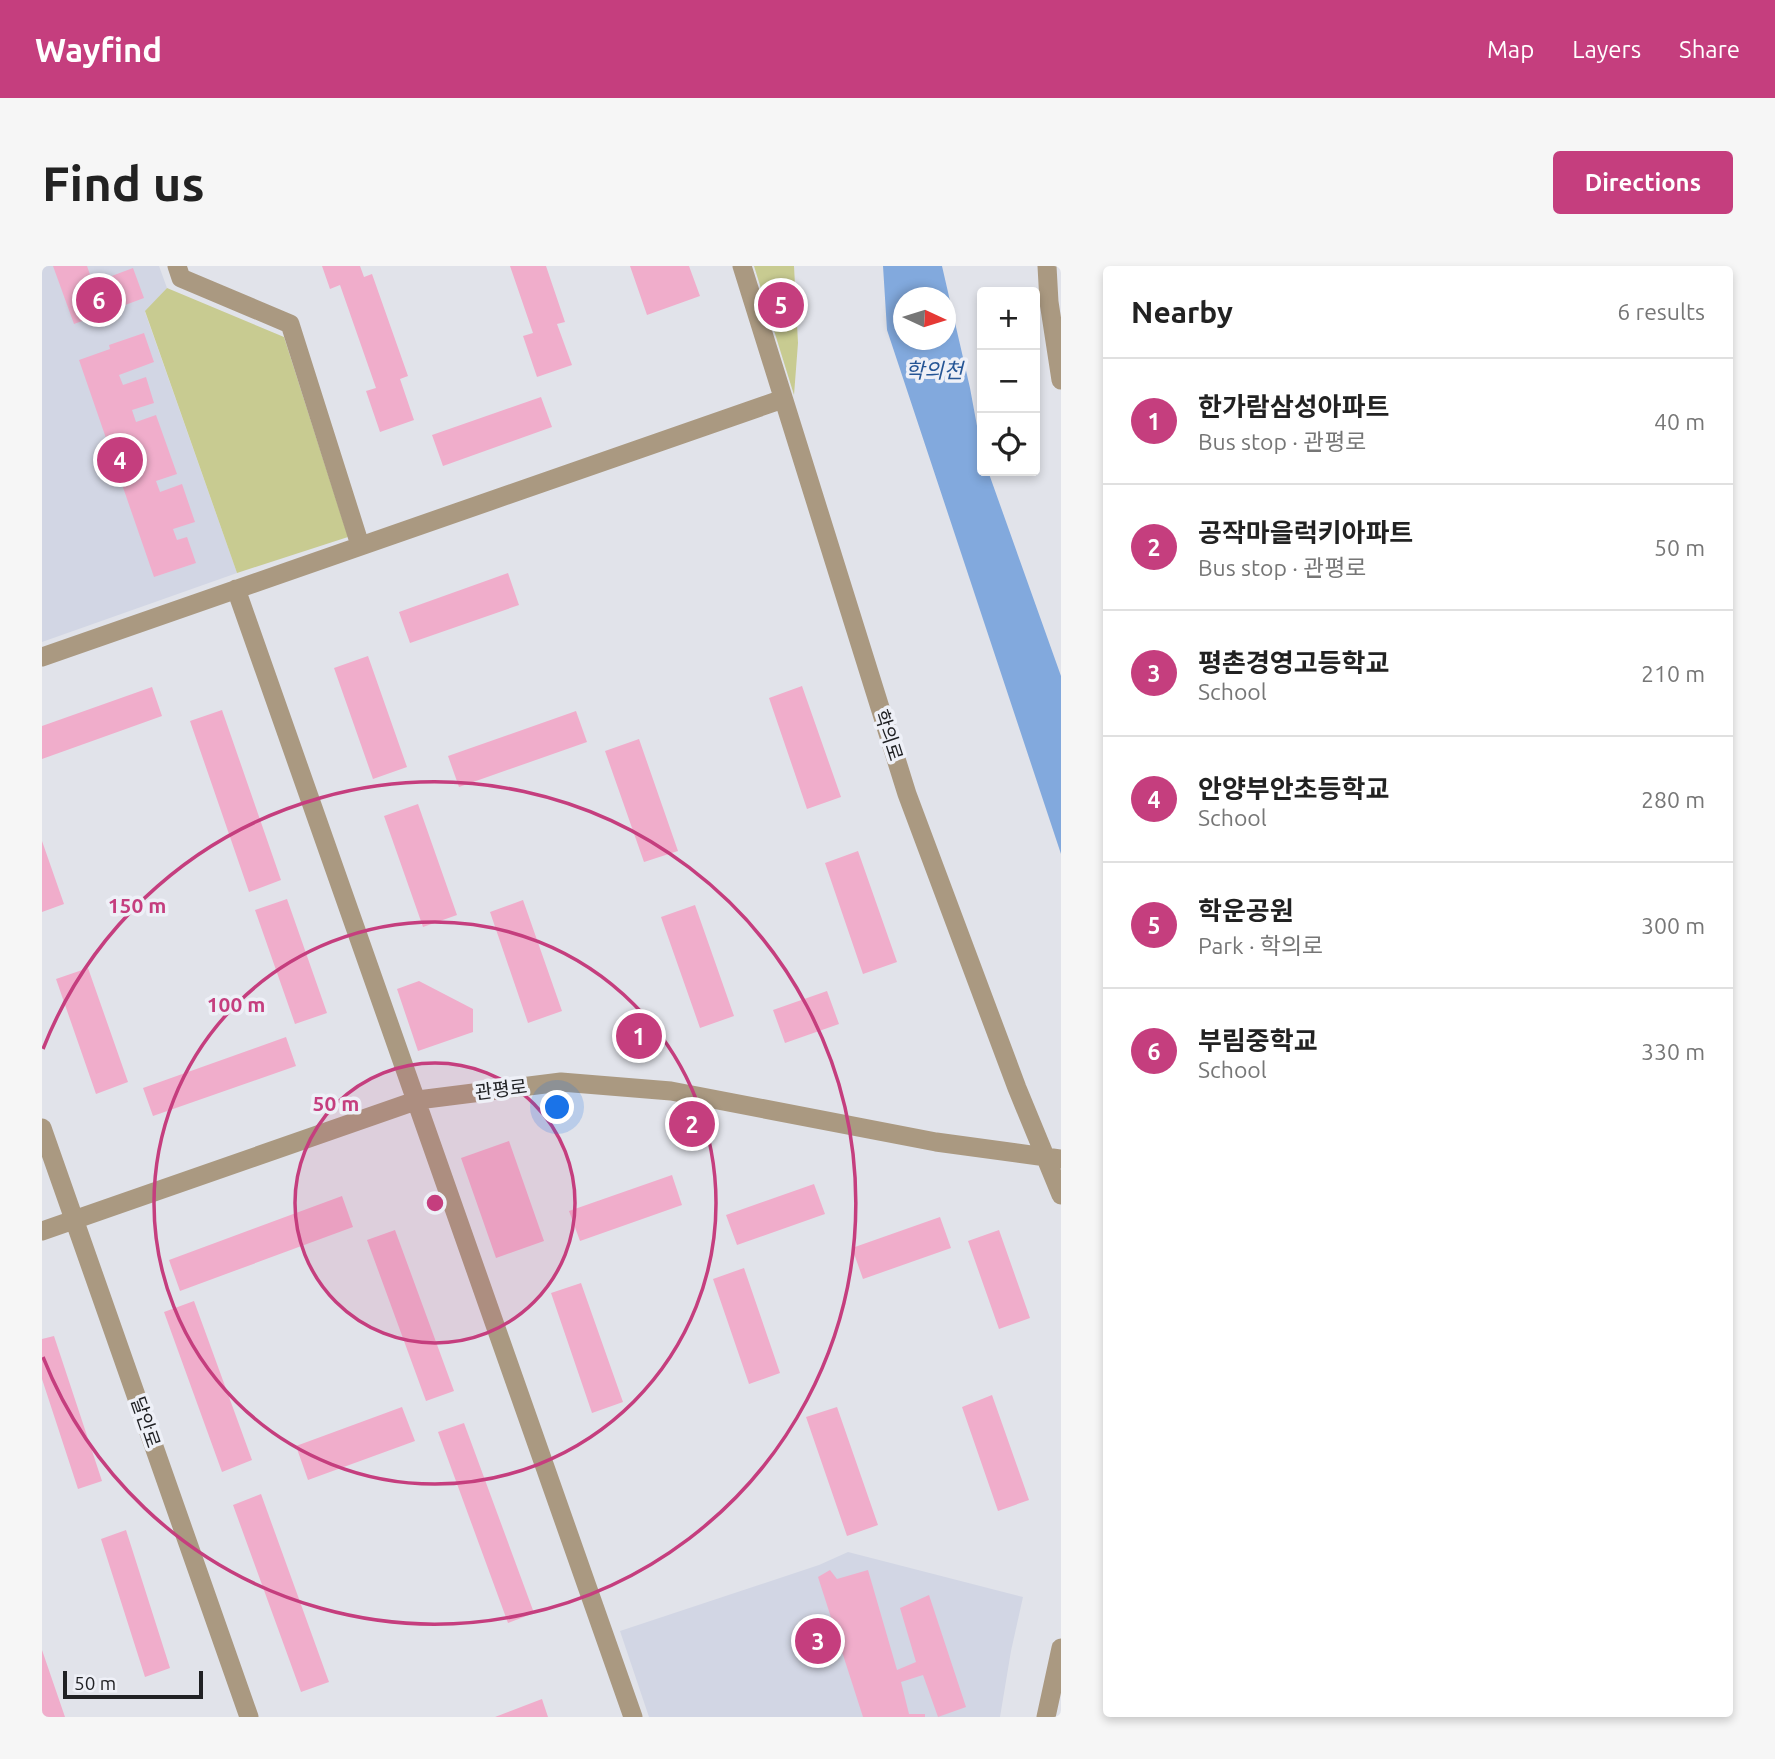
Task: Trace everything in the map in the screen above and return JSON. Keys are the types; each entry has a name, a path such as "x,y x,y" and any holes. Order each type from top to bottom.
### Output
{"street":[{"path":"177,266 181,278 290,324 360,545"},
{"name":"학의로","path":"742,266 907,794 1053,1158 1061,1195"},
{"path":"1047,266 1049,302 1061,380"},
{"path":"42,657 783,399"},
{"path":"236,589 633,1717"},
{"name":"관평로","path":"42,1231 418,1100 561,1082 671,1091 936,1142 1053,1158"},
{"name":"달안로","path":"42,1128 249,1717"},
{"path":"1046,1717 1061,1648"}],"shaded area":[{"path":"42,266 159,266 167,288 145,312 237,573 42,642"},
{"path":"848,1552 1023,1597 1000,1717 649,1717 620,1631 819,1565"}],"green space":[{"path":"754,266 794,266 798,343 794,395"},
{"path":"167,288 284,337 348,537 237,573 145,311"}],"water":[{"name":"학의천","path":"883,266 942,266 947,287 893,287 893,348 887,330"},
{"name":"학의천","path":"956,327 977,426 977,476 990,476 1061,676 1061,854 894,350 956,350"}],"building":[{"path":"53,266 87,266 93,283 133,268 144,298 74,324"},
{"path":"322,266 360,266 364,277 372,274 408,376 400,379 414,420 380,432 366,391 376,388 340,285 330,289"},
{"path":"510,266 546,266 565,322 557,324 572,365 537,377 523,336 533,333"},
{"path":"630,266 689,266 700,296 647,315"},
{"path":"144,333 154,362 119,375 123,385 146,377 154,403 132,410 136,422 156,415 177,474 156,481 160,492 182,484 195,522 173,529 177,540 187,537 196,563 154,577 79,360 110,349 109,345"},
{"path":"541,397 552,427 443,466 432,435"},
{"path":"508,573 519,605 410,643 399,612"},
{"path":"368,656 407,767 373,779 334,668"},
{"path":"802,686 841,797 807,809 769,698"},
{"path":"152,687 162,716 42,759 42,726"},
{"path":"222,710 281,880 249,892 190,721"},
{"path":"576,711 587,742 459,787 448,756"},
{"path":"639,739 678,851 644,862 605,751"},
{"path":"418,804 457,915 423,927 384,816"},
{"path":"42,841 64,904 42,912"},
{"path":"858,851 897,962 863,974 825,863"},
{"path":"287,899 327,1013 295,1024 255,910"},
{"path":"523,900 562,1011 528,1023 490,912"},
{"path":"695,905 734,1016 700,1028 661,917"},
{"path":"88,968 128,1082 96,1094 56,979"},
{"path":"419,981 473,1009 473,1032 418,1051 397,989"},
{"path":"827,991 839,1024 785,1043 773,1010"},
{"path":"286,1037 296,1066 153,1116 143,1088"},
{"path":"509,1141 544,1241 496,1258 461,1158"},
{"path":"672,1175 682,1205 580,1241 569,1211"},
{"path":"814,1184 825,1214 737,1245 726,1215"},
{"path":"342,1196 353,1227 180,1291 169,1260"},
{"path":"940,1217 951,1248 863,1279 852,1248"},
{"path":"395,1230 454,1391 426,1401 367,1240"},
{"path":"999,1230 1030,1318 999,1329 968,1241"},
{"path":"744,1268 780,1373 749,1384 713,1279"},
{"path":"581,1283 623,1402 592,1413 551,1293"},
{"path":"194,1301 252,1460 222,1472 164,1312"},
{"path":"54,1336 102,1481 78,1489 42,1379 42,1339"},
{"path":"992,1395 1029,1500 998,1511 962,1407"},
{"path":"402,1407 415,1441 308,1480 296,1446"},
{"path":"837,1407 878,1525 847,1536 806,1417"},
{"path":"464,1423 534,1613 508,1623 438,1432"},
{"path":"261,1494 329,1682 301,1692 233,1505"},
{"path":"126,1530 170,1668 145,1677 101,1539"},
{"path":"830,1570 837,1579 868,1570 897,1670 916,1662 900,1608 929,1595 966,1707 938,1717 923,1675 901,1682 909,1714 925,1714 925,1717 863,1717 818,1577"},
{"path":"42,1650 65,1717 42,1717"},
{"path":"542,1699 548,1717 495,1717"}],"place":[{"name":"부림중학교","path":"99,300"},
{"name":"학운공원","path":"781,305"},
{"name":"안양부안초등학교","path":"120,460"},
{"name":"한가람삼성아파트","path":"639,1036"},
{"name":"공작마을럭키아파트","path":"692,1124"},
{"name":"평촌경영고등학교","path":"818,1641"}]}
